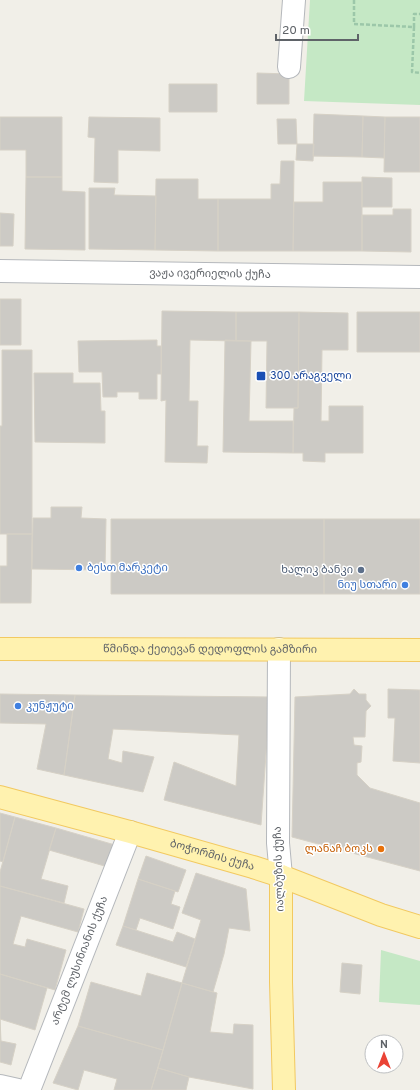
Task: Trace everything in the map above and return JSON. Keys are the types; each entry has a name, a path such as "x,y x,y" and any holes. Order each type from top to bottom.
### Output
{"main road":[{"name":"წმინდა ქეთევან დედოფლის გამზირი","path":"0,649 420,650"},
{"name":"ბოჭორმის ქუჩა","path":"0,797 130,832 281,876 381,915 420,927"},
{"name":"იალბუზის ქუჩა","path":"281,876 281,989 284,1090"}],"street":[{"path":"289,67 294,0"},
{"name":"ვაჟა ივერიელის ქუჩა","path":"0,271 420,277"},
{"name":"იალბუზის ქუჩა","path":"279,649 278,844 281,876"},
{"name":"არტემ ლუსინიანის ქუჩა","path":"29,1090 130,832"},
{"path":"0,1086 18,1090"}],"path":[{"path":"354,0 354,24 414,27"},
{"path":"420,14 414,14 412,72 420,73"}],"green space":[{"path":"310,0 420,0 420,105 304,101"},
{"path":"381,950 420,961 420,1005 379,1002"}],"building":[{"path":"257,73 289,74 289,104 257,104"},
{"path":"169,84 217,84 217,112 169,112"},
{"path":"314,114 363,116 362,157 313,156"},
{"path":"363,116 385,117 384,158 362,157"},
{"path":"0,117 62,117 62,177 26,177 26,150 0,150"},
{"path":"89,117 160,118 160,151 118,150 118,183 94,182 95,138 88,137"},
{"path":"385,117 420,117 420,172 384,172"},
{"path":"277,119 296,119 297,144 278,144"},
{"path":"297,144 314,144 313,161 296,160"},
{"path":"281,161 294,161 293,251 218,251 218,199 271,199 271,184 280,184"},
{"path":"26,177 62,177 62,191 85,192 85,250 25,249"},
{"path":"362,177 392,178 392,207 362,207"},
{"path":"156,179 198,179 198,199 218,199 218,251 155,250"},
{"path":"323,182 362,182 362,251 293,251 294,202 323,202"},
{"path":"89,188 115,188 114,195 156,196 155,250 89,249"},
{"path":"393,209 411,209 411,252 362,251 362,215 393,215"},
{"path":"0,213 14,214 13,246 0,246"},
{"path":"0,299 21,299 21,345 0,345"},
{"path":"162,311 236,312 236,341 190,340 189,401 198,401 197,446 208,446 207,463 165,462 166,400 161,401"},
{"path":"236,312 299,312 298,408 266,408 267,341 236,341"},
{"path":"299,312 348,313 348,350 322,350 321,421 329,421 329,406 363,406 363,453 325,453 325,462 303,461 303,453 293,453 294,408 298,408"},
{"path":"357,312 420,312 420,352 357,352"},
{"path":"157,340 157,346 161,346 161,374 157,374 157,399 139,399 139,392 117,392 117,397 103,397 102,372 79,372 78,341"},
{"path":"225,340 251,341 249,421 293,421 293,453 223,452"},
{"path":"2,350 32,350 32,534 0,534"},
{"path":"34,373 73,373 73,383 100,383 101,411 105,411 105,443 35,442"},
{"path":"51,507 82,507 81,518 106,519 105,570 32,569 33,518 51,518"},
{"path":"111,519 324,519 324,594 111,594"},
{"path":"324,519 420,519 420,594 324,594"},
{"path":"7,534 32,534 31,603 0,603 0,566 7,566"},
{"path":"354,689 359,694 366,694 366,700 371,706 366,711 365,737 353,737 354,745 362,746 361,762 357,763 357,775 370,788 420,803 420,871 292,837 295,697 350,694"},
{"path":"388,689 420,690 420,763 393,761 395,718 388,718"},
{"path":"0,694 75,695 64,775 37,769 46,724 0,723"},
{"path":"75,695 270,697 261,825 164,800 174,762 236,786 239,735 113,729 108,759 122,763 123,751 154,757 143,792 64,775"},
{"path":"0,813 15,817 3,862 0,861"},
{"path":"15,817 56,828 41,879 68,886 64,903 0,886 0,872"},
{"path":"56,828 115,845 108,867 49,850"},
{"path":"146,856 186,870 178,892 138,879"},
{"path":"196,873 246,889 250,931 229,928 224,954 213,992 182,983 201,920 182,913"},
{"path":"138,879 175,891 171,904 180,907 173,929 140,918 136,930 123,926"},
{"path":"0,886 84,909 78,932 21,916 13,944 25,947 27,939 66,950 55,990 0,974"},
{"path":"123,926 173,942 177,932 195,939 186,967 116,945"},
{"path":"342,963 362,965 360,994 340,992"},
{"path":"147,973 182,983 163,1050 78,1026 91,982 141,996"},
{"path":"0,974 47,988 35,1030 0,1019"},
{"path":"182,983 217,993 210,1032 233,1034 234,1024 253,1025 253,1089 189,1077 158,1068"},
{"path":"0,1019 1,1041 16,1044 11,1065 0,1062"},
{"path":"78,1026 163,1050 151,1090 114,1090 117,1079 84,1070 78,1090 53,1083"},
{"path":"158,1068 189,1077 186,1090 151,1090"}],"place":[{"name":"300 არაგველი","path":"261,376"},
{"name":"ბესთ მარკეტი","path":"79,568"},
{"name":"ხალიკ ბანკი","path":"361,570"},
{"name":"ნიუ სთარი","path":"405,585"},
{"name":"კუნჟუტი","path":"18,706"},
{"name":"ლანაჩ ბოკს","path":"381,849"}]}
